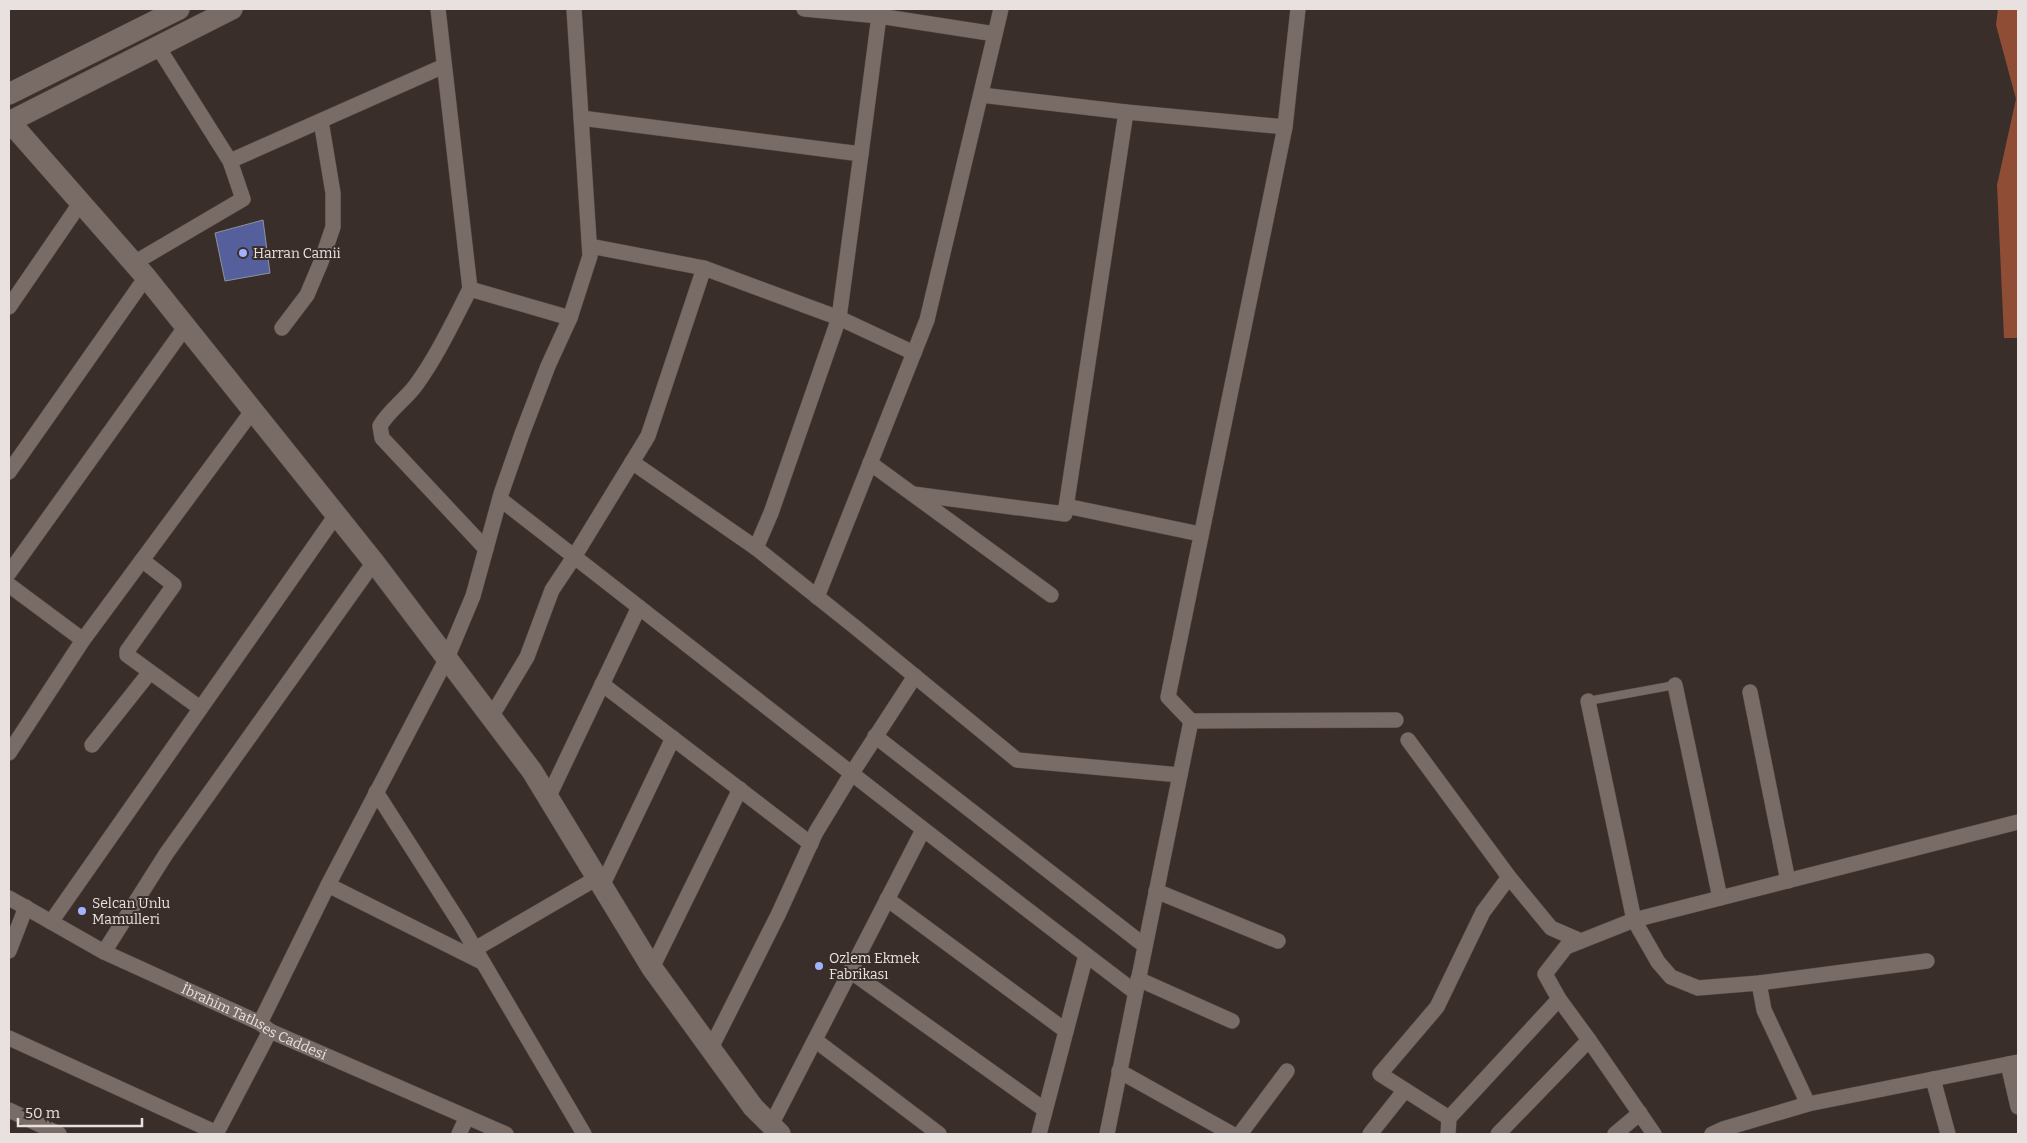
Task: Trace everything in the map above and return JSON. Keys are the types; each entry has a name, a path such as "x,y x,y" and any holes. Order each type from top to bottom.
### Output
{"main road":[{"path":"9,94 179,9"},
{"path":"232,9 9,122 140,270 374,562 532,771 652,968 753,1107 776,1130"}],"street":[{"path":"438,9 470,289 433,358 415,387 385,417 380,426 382,438 486,550"},
{"path":"9,1038 216,1134 328,885 447,658 473,596 500,499 548,366 570,318 590,256 574,9"},
{"path":"804,9 879,16 995,34"},
{"path":"817,597 927,320 1001,9"},
{"path":"1298,9 1285,127 1168,697 1191,721 1396,720"},
{"path":"756,548 771,513 840,318 879,16"},
{"path":"9,472 140,270 243,199 230,161 158,47"},
{"path":"230,161 444,66"},
{"path":"981,95 1126,112 1285,127"},
{"path":"913,494 1065,514 1126,112"},
{"path":"581,118 861,154"},
{"path":"282,328 307,295 333,228 334,211 331,174 321,121"},
{"path":"9,307 81,202"},
{"path":"590,246 704,268 840,318 914,352"},
{"path":"491,717 526,657 552,590 648,436 704,268"},
{"path":"470,289 570,318"},
{"path":"9,573 186,326"},
{"path":"9,753 83,640 252,410"},
{"path":"632,462 756,548 1017,760 1180,775"},
{"path":"870,463 1051,595"},
{"path":"500,499 1086,955 1136,986 1232,1021"},
{"path":"1066,506 1200,534"},
{"path":"51,922 336,515"},
{"path":"142,560 174,585 127,651 127,655 200,708"},
{"path":"104,952 166,854 374,562"},
{"path":"9,585 83,640"},
{"path":"548,798 639,607"},
{"path":"92,744 150,672"},
{"path":"710,1048 778,915 811,844 852,773 915,676"},
{"path":"602,684 811,844"},
{"path":"1675,685 1720,898"},
{"path":"1750,692 1788,881"},
{"path":"1588,701 1634,920 1658,962 1670,977 1698,988 1759,983 1927,960"},
{"path":"1107,1134 1191,721"},
{"path":"875,736 1145,946"},
{"path":"479,955 600,882 673,738"},
{"path":"1408,740 1509,878 1551,928 1581,941"},
{"path":"652,968 740,789"},
{"path":"376,792 479,955 584,1134"},
{"path":"1654,1134 1590,1040 1559,999 1545,974 1566,947 1634,920 2018,822"},
{"path":"776,1130 815,1040 923,830"},
{"path":"1450,1118 1380,1074 1437,1007 1483,912 1509,878"},
{"path":"328,885 479,955"},
{"path":"1156,891 1278,941"},
{"name":"İbrahim Tatlıses Caddesi","path":"9,898 104,952 265,1027 506,1134"},
{"path":"888,899 1066,1031"},
{"path":"9,950 26,907"},
{"path":"1039,1134 1086,955"},
{"path":"850,971 1045,1110"},
{"path":"1759,983 1764,1010 1808,1104"},
{"path":"1448,1134 1450,1118 1559,999"},
{"path":"815,1040 939,1134"},
{"path":"1498,1134 1590,1040"},
{"path":"1712,1134 1808,1104 2013,1063 2018,1107"},
{"path":"1119,1071 1232,1134"},
{"path":"1240,1134 1287,1071"},
{"path":"1933,1079 1948,1134"},
{"path":"1370,1134 1405,1090"},
{"path":"9,1110 60,1134"},
{"path":"1615,1134 1640,1113"},
{"path":"459,1134 467,1117"}],"lane":[{"path":"1588,701 1675,685"}],"shaded area":[{"path":"1998,9 2018,9 2018,338 2004,338 1997,185 2016,99 1996,25"}],"building":[{"name":"Harran Camii","path":"263,220 270,273 225,281 215,233"}],"place":[{"name":"Harran Camii","path":"243,253"},
{"name":"Selcan Unlu Mamulleri","path":"82,911"},
{"name":"Ozlem Ekmek Fabrikası","path":"819,966"}]}
